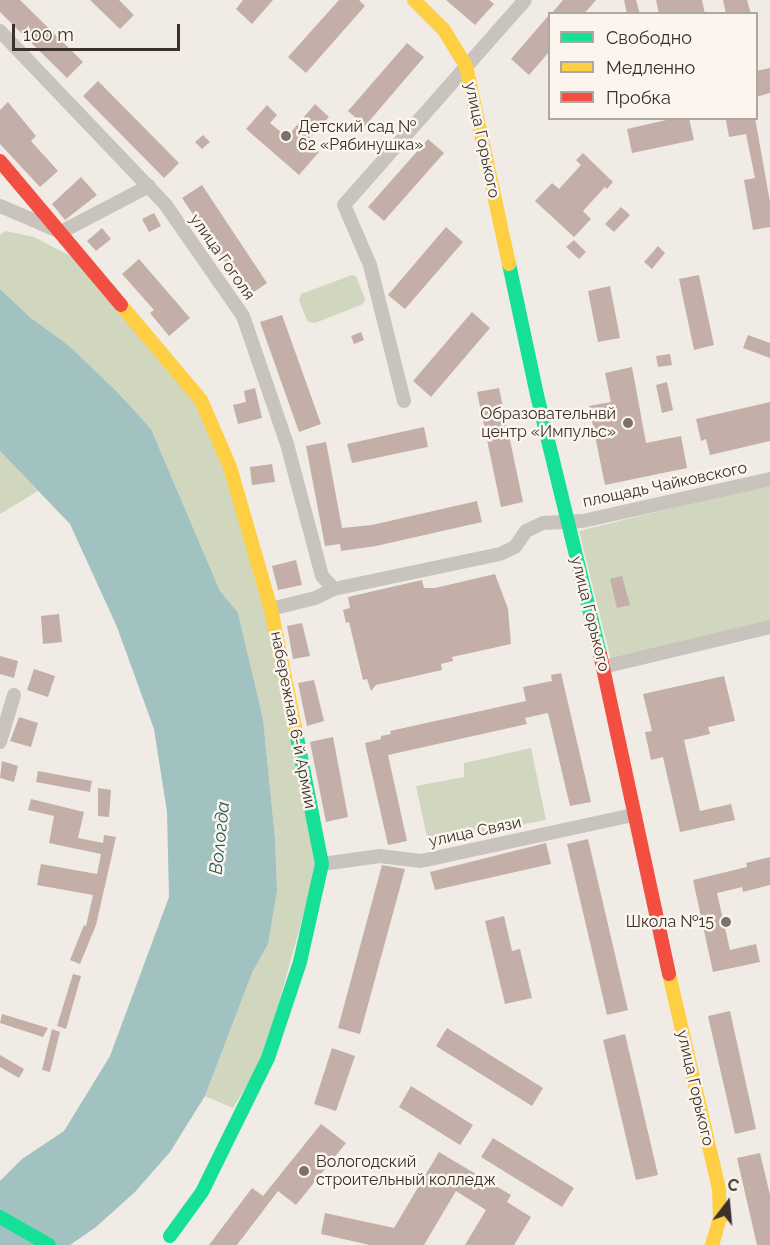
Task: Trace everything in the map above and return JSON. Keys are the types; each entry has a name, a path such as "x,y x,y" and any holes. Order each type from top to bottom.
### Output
{"street":[{"name":"улица Горького","path":"414,0 459,46 466,66 566,521 603,667 633,815 719,1189 720,1229 712,1245"},
{"path":"404,401 370,265 344,205 525,0"},
{"name":"улица Гоголя","path":"0,32 165,204 243,316 287,444 322,576 334,589"},
{"name":"набережная 6-й Армии","path":"0,161 201,400 230,467 271,609 322,864 300,962 268,1058 202,1192 170,1236"},
{"path":"61,232 149,186"},
{"name":"набережная 6-й Армии","path":"0,206 61,232"},
{"name":"площадь Чайковского","path":"334,589 500,554 515,547 526,531 543,523 583,521 770,479"},
{"path":"271,609 315,598 334,589"},
{"path":"603,667 770,627"},
{"path":"0,742 14,694"},
{"name":"улица Связи","path":"322,864 380,856 421,861 633,815"},
{"path":"0,1217 50,1245"}],"green space":[{"path":"6,231 34,237 76,259 196,403 225,470 268,610 317,865 264,1057 233,1108 205,1096 252,973 268,944 277,890 275,838 263,719 238,614 220,591 151,429 0,289 0,235"},
{"path":"352,275 356,276 365,299 363,304 315,323 308,322 299,301 301,294"},
{"path":"0,451 38,491 0,514"},
{"path":"770,484 770,623 611,660 579,531"},
{"path":"531,748 546,820 428,842 416,786 464,777 464,763"}],"water":[{"name":"Вологда","path":"0,289 31,318 69,346 117,392 151,429 220,591 238,613 263,719 275,838 277,891 268,944 252,973 205,1096 170,1152 135,1192 96,1227 70,1245 0,1245 0,1181 22,1159 64,1131 110,1056 169,897 167,812 154,729 117,627 70,524 0,451"}],"building":[{"path":"0,0 20,0 83,62 67,78 0,12"},
{"path":"90,0 119,0 134,15 120,29"},
{"path":"243,0 273,0 252,24 236,9"},
{"path":"339,0 359,0 365,6 306,73 288,57"},
{"path":"446,0 489,0 494,4 475,25"},
{"path":"563,0 596,0 586,12 553,12"},
{"path":"624,0 636,0 639,12 627,12"},
{"path":"656,0 702,0 705,12 659,12"},
{"path":"723,0 747,0 750,12 726,12"},
{"path":"548,16 548,53 529,75 511,59"},
{"path":"407,43 424,57 365,126 348,111"},
{"path":"770,68 770,93 758,96 758,71"},
{"path":"98,81 179,163 164,178 83,96"},
{"path":"8,102 36,136 31,141 58,171 40,187 0,144 0,110"},
{"path":"315,104 329,117 307,141 319,152 299,175 246,129 267,105 277,115 270,123 287,137"},
{"path":"666,120 689,120 694,140 632,153 627,129"},
{"path":"726,120 755,120 770,202 770,227 753,230 744,180 755,178 746,134 729,137"},
{"path":"203,135 210,142 202,149 195,142"},
{"path":"428,139 444,153 384,221 368,207"},
{"path":"583,153 613,182 607,189 605,187 583,211 591,219 574,237 535,201 552,183 559,189 581,165 576,160"},
{"path":"81,177 97,195 65,220 52,204"},
{"path":"202,185 267,283 248,296 182,198"},
{"path":"621,207 630,215 614,232 605,224"},
{"path":"154,213 161,226 149,232 142,219"},
{"path":"446,227 463,242 405,309 388,295"},
{"path":"102,228 111,239 96,251 87,241"},
{"path":"574,240 586,252 579,259 566,247"},
{"path":"658,246 665,253 652,269 644,262"},
{"path":"139,259 190,318 169,336 150,313 154,310 122,274"},
{"path":"699,275 714,345 694,350 679,279"},
{"path":"610,286 620,338 598,342 588,291"},
{"path":"472,312 490,328 431,397 413,381"},
{"path":"282,315 321,424 299,432 260,322"},
{"path":"361,332 364,340 354,344 351,336"},
{"path":"748,335 770,343 770,358 743,348"},
{"path":"670,354 672,365 658,367 656,356"},
{"path":"632,367 646,443 681,436 687,468 605,485 589,406 611,402 605,373"},
{"path":"667,382 673,410 662,413 656,385"},
{"path":"255,388 262,418 238,424 233,405 246,402 244,391"},
{"path":"499,388 523,502 501,507 477,392"},
{"path":"770,402 770,441 710,455 706,439 701,441 696,419"},
{"path":"424,427 428,447 352,463 347,444"},
{"path":"326,442 342,528 372,525 477,501 482,522 376,546 341,551 340,544 325,546 306,446"},
{"path":"272,464 275,482 252,485 250,467"},
{"path":"296,560 302,585 278,590 272,566"},
{"path":"495,574 508,609 511,644 452,657 453,661 441,664 442,670 376,685 371,691 367,679 363,680 349,622 346,623 343,610 350,608 348,597 422,580 424,588 435,588"},
{"path":"622,576 630,605 617,608 610,579"},
{"path":"59,614 62,642 43,644 41,616"},
{"path":"302,623 310,656 293,659 287,626"},
{"path":"0,656 18,661 14,678 0,674"},
{"path":"34,669 55,676 48,697 27,690"},
{"path":"561,673 591,802 570,806 548,713 525,718 527,724 388,755 407,841 388,845 365,743 381,739 381,736 391,734 390,731 526,701 523,687 552,681 551,675"},
{"path":"724,676 735,721 708,727 710,734 684,740 700,811 731,804 735,820 680,832 663,757 651,760 645,732 652,731 643,694"},
{"path":"314,680 324,721 307,726 298,683"},
{"path":"19,717 38,723 31,747 10,741"},
{"path":"333,737 348,817 326,822 310,742"},
{"path":"2,761 18,766 14,782 0,778"},
{"path":"38,771 92,781 90,792 36,782"},
{"path":"98,788 111,790 109,817 98,816"},
{"path":"31,799 84,812 78,838 103,843 104,835 116,837 96,925 80,964 70,960 84,925 86,926 93,895 37,885 41,864 97,874 101,854 49,843 54,816 28,810"},
{"path":"588,839 628,1010 607,1015 567,844"},
{"path":"546,843 551,864 435,890 430,872"},
{"path":"770,857 770,885 743,892 742,887 717,893 730,950 756,944 760,962 713,972 693,880 747,867 746,863"},
{"path":"382,865 405,869 360,1034 338,1028"},
{"path":"504,916 512,951 520,949 532,998 505,1004 485,921"},
{"path":"73,974 81,976 66,1029 57,1026"},
{"path":"730,1011 756,1129 735,1134 708,1016"},
{"path":"2,1014 48,1028 43,1037 0,1023"},
{"path":"447,1028 543,1088 532,1106 436,1046"},
{"path":"52,1029 60,1032 50,1072 42,1070"},
{"path":"625,1034 658,1175 636,1180 603,1040"},
{"path":"332,1048 355,1056 336,1111 314,1104"},
{"path":"0,1055 24,1069 19,1078 0,1067"},
{"path":"411,1086 473,1125 460,1145 399,1107"},
{"name":"Вологодский строительный колледж","path":"321,1124 346,1143 296,1205 278,1191 237,1245 209,1245 252,1188 263,1196"},
{"path":"493,1138 574,1188 562,1207 481,1157"},
{"path":"439,1152 511,1195 507,1202 531,1217 514,1245 465,1245 486,1210 456,1191 424,1245 370,1245 321,1234 325,1213 394,1228"},
{"path":"760,1153 770,1195 770,1245 757,1245 737,1158"}],"traffic: fast":[{"path":"509,264 537,395 600,654"},
{"path":"170,1236 202,1192 268,1058 300,962 322,864 296,732"},
{"path":"0,1217 49,1245"}],"traffic: slow":[{"path":"414,0 444,30 466,66 509,264"},
{"path":"121,305 201,400 230,467 271,609 296,732"},
{"path":"669,974 719,1189 720,1218 712,1245"}],"traffic: jam":[{"path":"0,161 121,305"},
{"path":"600,654 669,974"}],"place":[{"name":"Детский сад № 62 «Рябинушка»","path":"286,136"},
{"name":"Образовательнвй центр «Импульс»","path":"628,423"},
{"name":"Школа №15","path":"726,922"},
{"name":"Вологодский строительный колледж","path":"304,1171"}]}
